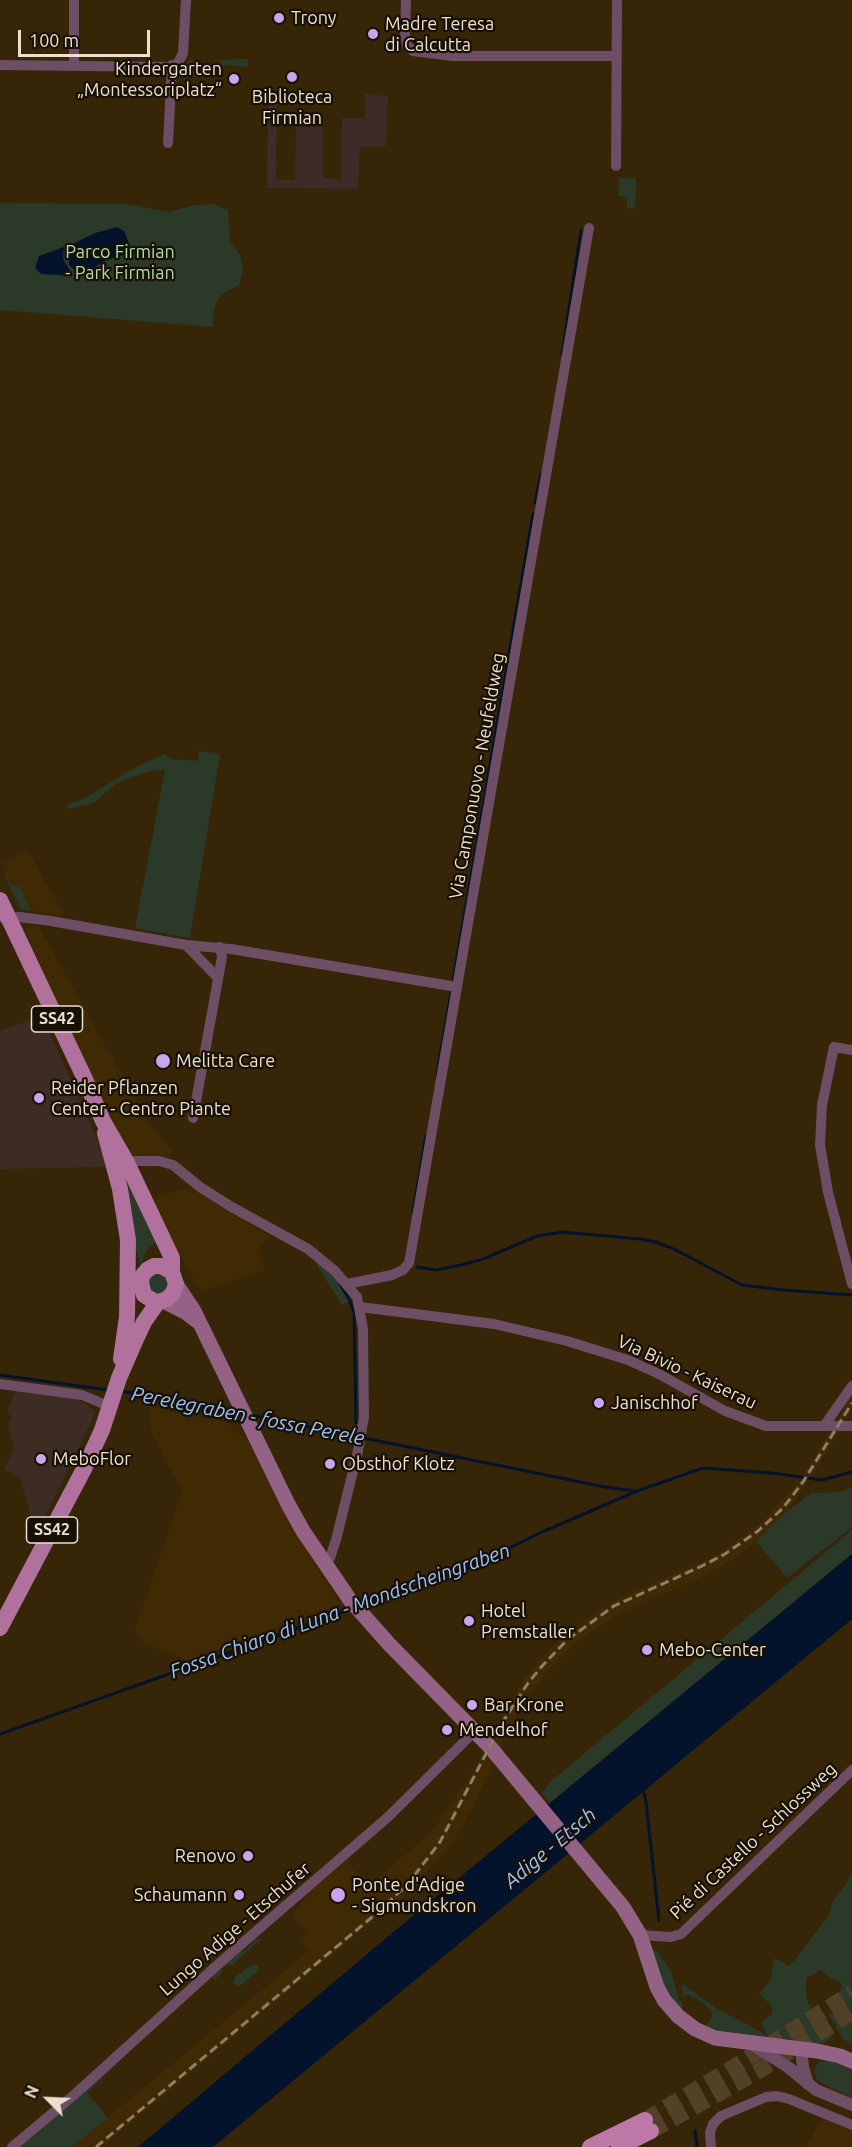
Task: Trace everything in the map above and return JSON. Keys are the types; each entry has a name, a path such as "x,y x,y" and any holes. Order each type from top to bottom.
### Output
{"highway":[{"path":"590,2147 648,2125 619,2147"}],"main road":[{"name":"SS42","path":"0,900 4,918 172,1257 174,1278 173,1293 155,1299 130,1327 116,1386 85,1467 0,1628"},
{"name":"SS42","path":"103,1121 120,1189 128,1240 127,1317 116,1386"},
{"name":"SS42","path":"128,1240 142,1276 141,1283 155,1299"},
{"path":"142,1276 147,1270 158,1266 165,1267 174,1278 194,1311 303,1531 361,1614 475,1731 623,1907 640,1935 663,2000 695,2029 715,2038 817,2051 852,2061"},
{"path":"155,1299 185,1312 201,1325"}],"street":[{"path":"74,0 74,65"},
{"path":"0,65 169,67 178,63 183,53 186,0"},
{"path":"406,0 405,33 407,45 413,51 452,56 616,56"},
{"path":"616,166 617,0"},
{"path":"168,143 172,65"},
{"name":"Via Camponuovo - Neufeldweg","path":"347,1284 392,1275 403,1270 409,1263 453,986 589,228"},
{"path":"4,918 19,917 51,921 186,945 220,947 453,986"},
{"path":"186,945 217,977"},
{"path":"193,1119 222,957 220,947"},
{"path":"852,1050 834,1047 822,1105 820,1145 828,1192 852,1284"},
{"path":"135,1161 159,1161 173,1165 230,1206 308,1249 335,1271 357,1297 363,1329 364,1417 361,1439 336,1540 330,1558 325,1563"},
{"name":"Via Bivio - Kaiserau","path":"360,1307 527,1330 628,1360 659,1374 725,1411 748,1420 774,1426 852,1426"},
{"path":"0,1384 82,1395 116,1386"},
{"path":"824,1426 852,1386"},
{"name":"Lungo Adige - Etschufer","path":"12,2147 74,2095 214,1968 379,1825 475,1731"},
{"name":"Pié di Castello - Schlossweg","path":"640,1935 671,1937 681,1934 852,1770"},
{"path":"750,2043 788,2067 808,2085 852,2105"},
{"path":"788,2067 794,2048"},
{"path":"794,2048 808,2085"},
{"path":"803,2067 817,2051"},
{"path":"711,2147 710,2133 713,2124 722,2116 766,2097 777,2096 789,2099 852,2125"}],"shaded area":[{"path":"365,94 388,96 386,146 360,147 358,189 267,188 268,96 277,95 276,179 295,180 296,127 323,127 323,178 341,179 342,118 365,118"},
{"path":"28,851 65,916 31,911 20,888 12,885 2,864"},
{"path":"38,925 147,1121 173,1151 166,1158 137,1158 129,1155 24,930"},
{"name":"Reider Pflanzen Center - Centro Piante","path":"42,1016 108,1164 102,1167 0,1169 0,1031"},
{"path":"193,1186 207,1198 269,1236 258,1250 265,1270 200,1292 150,1199"},
{"name":"MeboFlor","path":"16,1390 78,1399 96,1412 36,1535 20,1477 4,1470 14,1448 8,1426 11,1416 7,1412"},
{"path":"852,1394 852,1412 808,1482 786,1512 756,1541 737,1557 699,1578 619,1613 582,1638 540,1680 519,1710 473,1806 449,1848 405,1894 102,2147 72,2147 309,1951 301,1941 308,1932 291,1917 315,1886 347,1861 368,1887 432,1831 471,1775 523,1681 557,1642 601,1609 717,1555 763,1521 799,1482"},
{"path":"149,1406 231,1424 233,1430 246,1437 300,1540 340,1604 188,1661 144,1643 134,1631 183,1489 166,1463 151,1432"},
{"path":"823,2118 852,2131 852,2147 805,2147"}],"green space":[{"path":"248,59 248,67 228,65 222,67 219,76 213,76 213,68 219,68 219,60"},
{"path":"198,60 197,77 173,77 189,61"},
{"path":"619,178 636,178 635,209 627,208 627,197 618,196"},
{"name":"Parco Firmian - Park Firmian","path":"0,203 127,204 169,212 195,205 213,204 228,210 230,242 240,255 243,270 239,285 222,294 216,303 213,327 0,310"},
{"path":"199,751 220,754 190,938 135,928 165,770 149,771 115,784 94,803 67,809 68,805 85,798 136,767 165,754 171,759 198,761"},
{"path":"6,873 12,885 20,887 31,911 20,909 4,874"},
{"path":"129,1182 157,1241 146,1251 141,1265 134,1244 125,1184"},
{"path":"322,1262 351,1300 342,1305 316,1264"},
{"path":"158,1274 165,1277 168,1284 165,1291 158,1294 151,1291 148,1284 151,1277"},
{"path":"852,1488 852,1527 787,1578 756,1541 786,1512 812,1493 839,1492"},
{"path":"852,1530 852,1554 550,1803 542,1793 550,1782"},
{"path":"852,1870 852,2044 843,2039 829,2015 835,2013 842,1985 821,1970 806,1978 806,1996 810,2007 825,2021 834,2034 832,2037 823,2044 768,2037 761,2023 772,2013 772,2006 759,1994 770,1981 774,1958 789,1966 797,1957 830,1914 832,1902 847,1883"},
{"path":"259,1938 260,1940 231,1966 228,1964 221,1969 223,1972 215,1979 212,1976 151,2030 87,2093 108,2118 72,2147 15,2147 239,1949 242,1952"},
{"path":"650,1948 658,1952 671,1971 679,2000 684,2005 680,2009 664,1989"},
{"path":"253,1964 258,1966 258,1971 240,1986 234,1985 235,1977"},
{"path":"681,1983 718,2009 763,2033 768,2039 722,2032 706,2026 713,2016 710,2013 712,2011 695,1997 687,1994 684,1997"},
{"path":"831,2060 852,2067 852,2098 817,2080 814,2071 818,2062"}],"water":[{"path":"117,227 124,231 129,243 127,254 104,261 87,273 80,274 69,265 68,248 72,244 95,233"},
{"path":"64,247 63,259 73,276 41,274 35,268 39,256"},
{"name":"Adige - Etsch","path":"852,1554 852,1619 213,2147 138,2147 385,1939"}],"waterway":[{"path":"562,355 581,230"},
{"path":"535,503 541,474"},
{"path":"437,1074 533,514"},
{"path":"413,1212 426,1136"},
{"path":"417,1267 436,1270 461,1265 483,1259 537,1236 562,1232 656,1242 742,1285 852,1295"},
{"path":"340,1284 354,1312 356,1423"},
{"name":"Perelegraben - fossa Perele","path":"0,1375 108,1390"},
{"name":"Perelegraben - fossa Perele","path":"121,1391 238,1412"},
{"name":"Perelegraben - fossa Perele","path":"251,1415 605,1487 635,1491"},
{"name":"Fossa Chiaro di Luna - Mondscheingraben","path":"361,1606 467,1569 542,1532 637,1491 703,1468 772,1473 822,1480 852,1472"},
{"name":"Fossa Chiaro di Luna - Mondscheingraben","path":"0,1734 351,1609"},
{"path":"643,1788 659,1920"},
{"path":"695,2131 697,2147"}],"tunnel":[{"path":"645,2120 852,1993"},
{"path":"651,2131 757,2072 852,2012"}],"railway":[{"path":"96,2147 371,1918 407,1885 440,1842 502,1723 528,1683 543,1665 567,1640 614,1606 702,1566 725,1554 758,1531 783,1508 803,1482 852,1403"}],"place":[{"name":"Trony","path":"279,18"},
{"name":"Madre Teresa di Calcutta","path":"373,34"},
{"name":"Biblioteca Firmian","path":"292,77"},
{"name":"Kindergarten „Montessoriplatz“","path":"234,79"},
{"name":"Melitta Care","path":"163,1061"},
{"name":"Reider Pflanzen Center - Centro Piante","path":"39,1098"},
{"name":"Janischhof","path":"599,1403"},
{"name":"MeboFlor","path":"41,1459"},
{"name":"Obsthof Klotz","path":"330,1464"},
{"name":"Hotel Premstaller","path":"469,1621"},
{"name":"Mebo-Center","path":"647,1650"},
{"name":"Bar Krone","path":"472,1705"},
{"name":"Mendelhof","path":"447,1730"},
{"name":"Renovo","path":"248,1856"},
{"name":"Schaumann","path":"239,1895"},
{"name":"Ponte d'Adige - Sigmundskron","path":"338,1895"}]}
